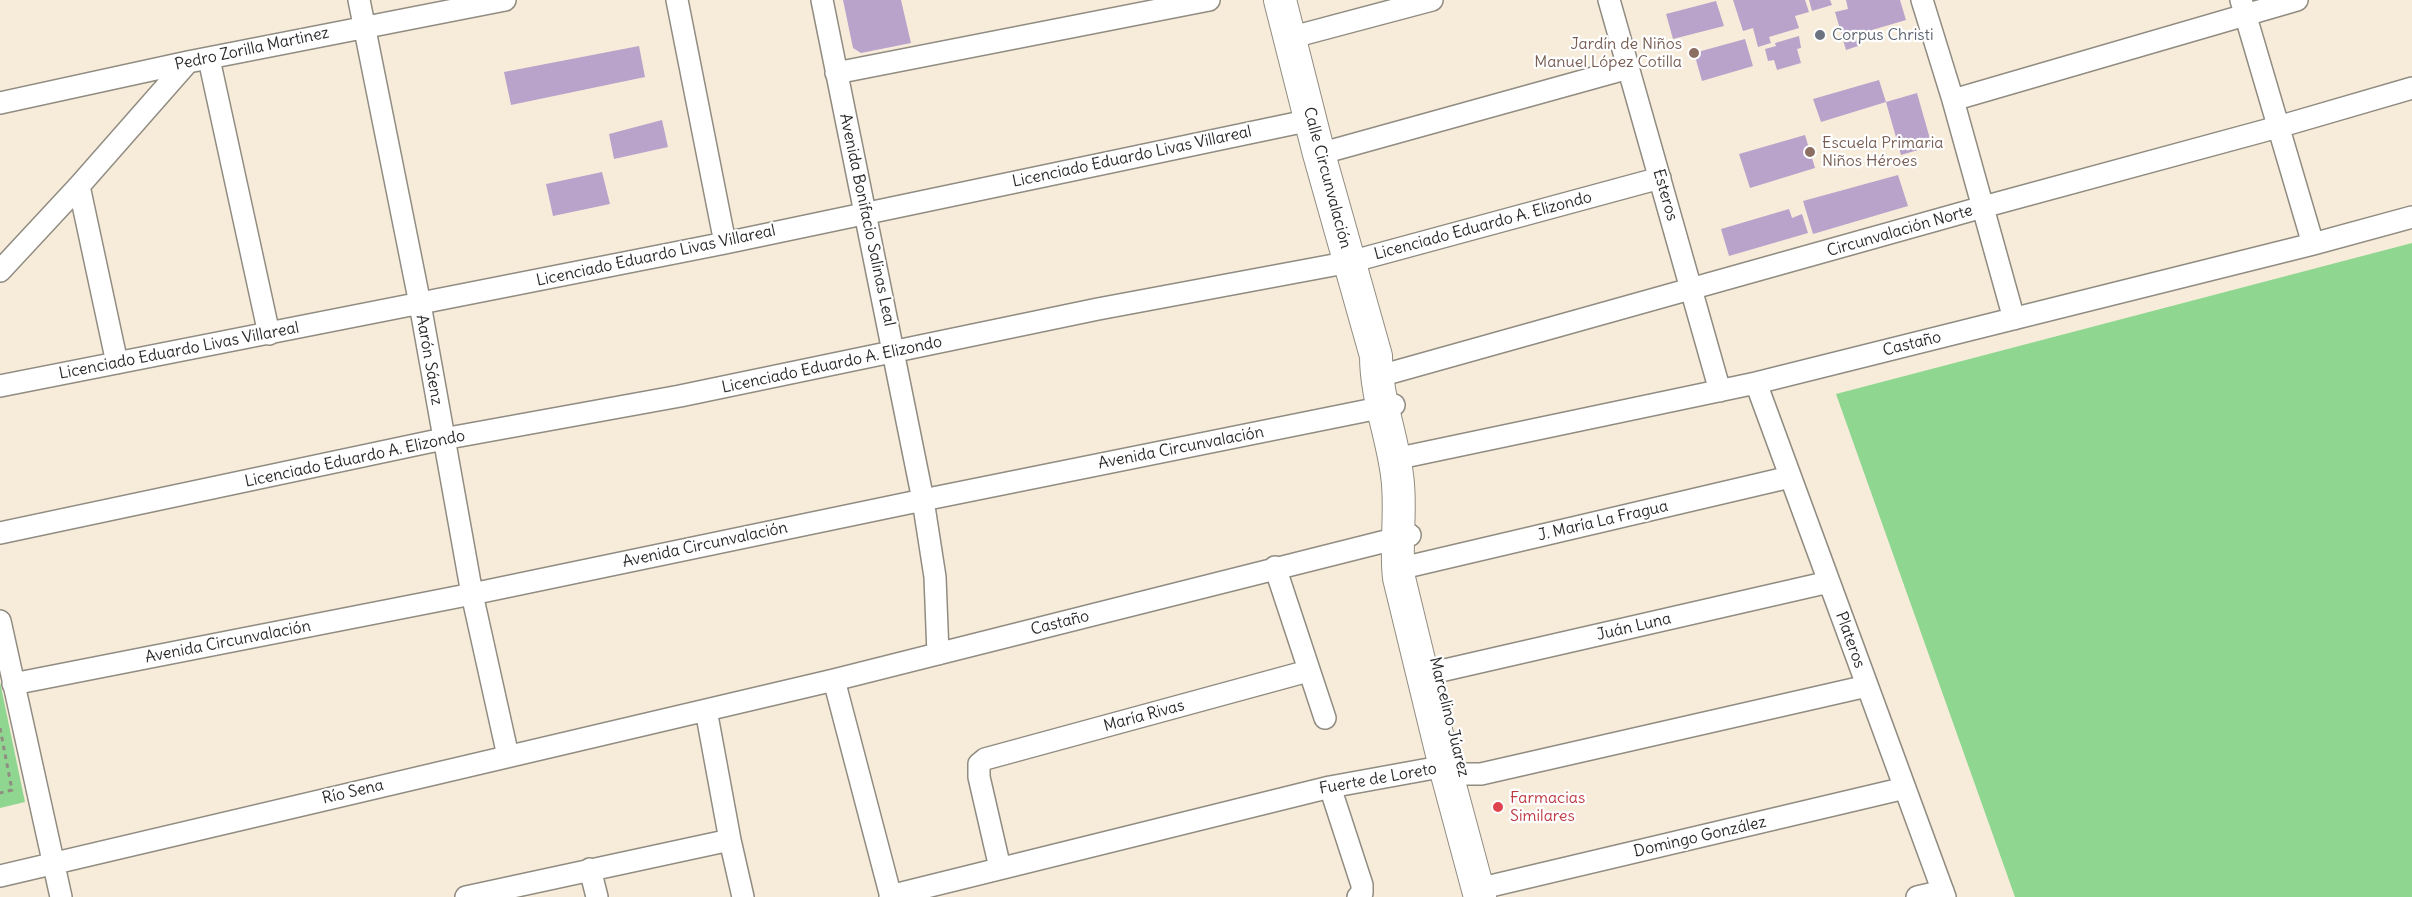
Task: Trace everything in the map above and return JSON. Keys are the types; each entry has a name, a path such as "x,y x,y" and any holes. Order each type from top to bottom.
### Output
{"street":[{"name":"Aarón Sáenz","path":"359,0 420,304 472,594 508,756"},
{"name":"Pedro Zorilla Martinez","path":"0,103 364,26 505,0"},
{"path":"677,0 725,243"},
{"name":"Avenida Bonifacio Salinas Leal","path":"822,0 895,352 923,500 935,577 938,654"},
{"path":"836,73 1209,0"},
{"name":"Calle Circunvalación","path":"1280,0 1319,154 1389,406 1405,536"},
{"path":"1289,38 1431,0"},
{"name":"Esteros","path":"1609,0 1720,391"},
{"path":"1922,0 1953,100 2014,319"},
{"path":"1953,100 2244,7 2297,0"},
{"path":"2244,7 2313,244"},
{"path":"209,59 268,334"},
{"path":"0,271 79,186 188,62"},
{"path":"1319,154 1629,68"},
{"name":"Circunvalación Norte","path":"1380,369 1691,289 2412,88"},
{"name":"Licenciado Eduardo Livas Villareal","path":"0,386 725,243 1311,120"},
{"name":"Licenciado Eduardo A. Elizondo","path":"0,533 443,440 680,396 1098,309 1350,262 1660,178"},
{"path":"79,186 117,363"},
{"name":"Castaño","path":"1409,456 1756,384 2412,217"},
{"name":"Plateros","path":"1756,384 1944,894"},
{"name":"Calle Circunvalación","path":"1389,406 1409,456 1414,487 1405,536"},
{"name":"Avenida Circunvalación","path":"13,684 472,594 1389,406"},
{"name":"J. María La Fragua","path":"1407,568 1790,477"},
{"name":"Castaño","path":"706,710 834,680 1405,536"},
{"name":"Marcelino Júarez","path":"1405,536 1407,568 1422,607 1430,674 1487,892"},
{"path":"1275,567 1325,718"},
{"name":"Juán Luna","path":"1430,674 1829,582"},
{"path":"0,621 61,897"},
{"name":"María Rivas","path":"1000,868 979,777 979,764 985,759 1308,671"},
{"path":"834,680 891,896"},
{"name":"Fuerte de Loreto","path":"891,896 1330,787 1428,768 1455,770 1472,775 1491,772 1867,686"},
{"path":"706,710 743,897"},
{"name":"Río Sena","path":"0,876 706,710"},
{"path":"1330,787 1362,885 1362,892 1358,897"},
{"name":"Domingo González","path":"1487,892 1905,788"},
{"path":"466,897 730,840"},
{"path":"590,869 597,897"},
{"path":"1917,897 1944,894"}],"path":[{"path":"0,728 12,790 0,793"}],"green space":[{"path":"2412,243 2412,897 2015,897 1836,394"},
{"path":"0,682 25,802 0,808"}],"building":[{"path":"843,0 901,0 911,43 861,53 853,48"},
{"path":"1733,0 1805,0 1809,12 1795,16 1799,28 1769,37 1771,43 1758,47 1753,28 1743,31"},
{"path":"1809,0 1830,0 1832,5 1812,11"},
{"path":"1846,0 1900,0 1906,20 1855,35 1858,46 1846,50 1835,12 1848,9"},
{"path":"1716,1 1724,26 1673,39 1666,14"},
{"path":"1799,36 1801,48 1797,49 1801,63 1777,70 1774,60 1768,61 1765,49 1776,46 1775,43"},
{"path":"1745,39 1753,66 1702,81 1694,53"},
{"path":"639,46 645,77 511,105 504,72"},
{"path":"1879,80 1886,102 1821,122 1813,99"},
{"path":"1917,93 1932,146 1901,155 1886,102"},
{"path":"662,120 668,147 614,159 609,134"},
{"path":"1805,135 1815,168 1750,188 1739,154"},
{"path":"602,172 610,204 553,216 546,184"},
{"path":"1898,175 1908,206 1813,234 1803,201"},
{"path":"1789,209 1792,218 1802,214 1808,233 1729,256 1721,229"}],"place":[{"name":"Corpus Christi","path":"1820,35"},
{"name":"Jardín de Niños Manuel López Cotilla","path":"1694,53"},
{"name":"Escuela Primaria Niños Héroes","path":"1810,152"},
{"name":"Farmacias Similares","path":"1498,807"}]}
